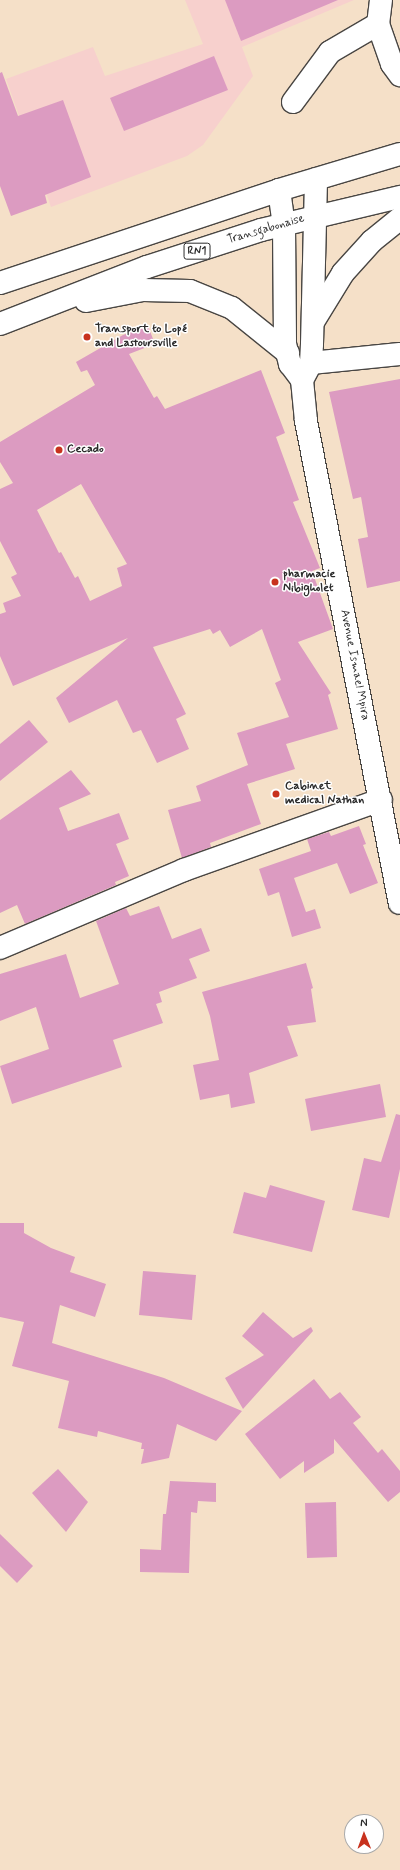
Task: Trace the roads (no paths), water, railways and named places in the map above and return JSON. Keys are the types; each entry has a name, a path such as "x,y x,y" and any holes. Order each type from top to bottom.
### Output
{"main road":[{"path":"381,0 378,24 392,64 400,75"},
{"path":"293,102 330,52 378,24"},
{"path":"0,283 279,190 400,154"},
{"name":"Avenue Ismael Mpira","path":"316,179 313,323 306,372 306,421 400,903"},
{"path":"279,190 284,225 283,322 290,364 306,372 400,354"},
{"name":"Transgabonaise","path":"0,324 32,310 147,266 284,225 400,197"},
{"path":"313,323 342,272 372,241 400,218"},
{"path":"32,310 143,290 190,291 232,308 288,353"},
{"path":"0,948 184,870 380,800"}],"place":[{"name":"Transport to Lopé and Lastoursville","path":"87,337"},
{"name":"Cecado","path":"59,450"},
{"name":"pharmacie Nibigholet","path":"275,582"},
{"name":"Cabinet medical Nathan","path":"276,794"}]}
